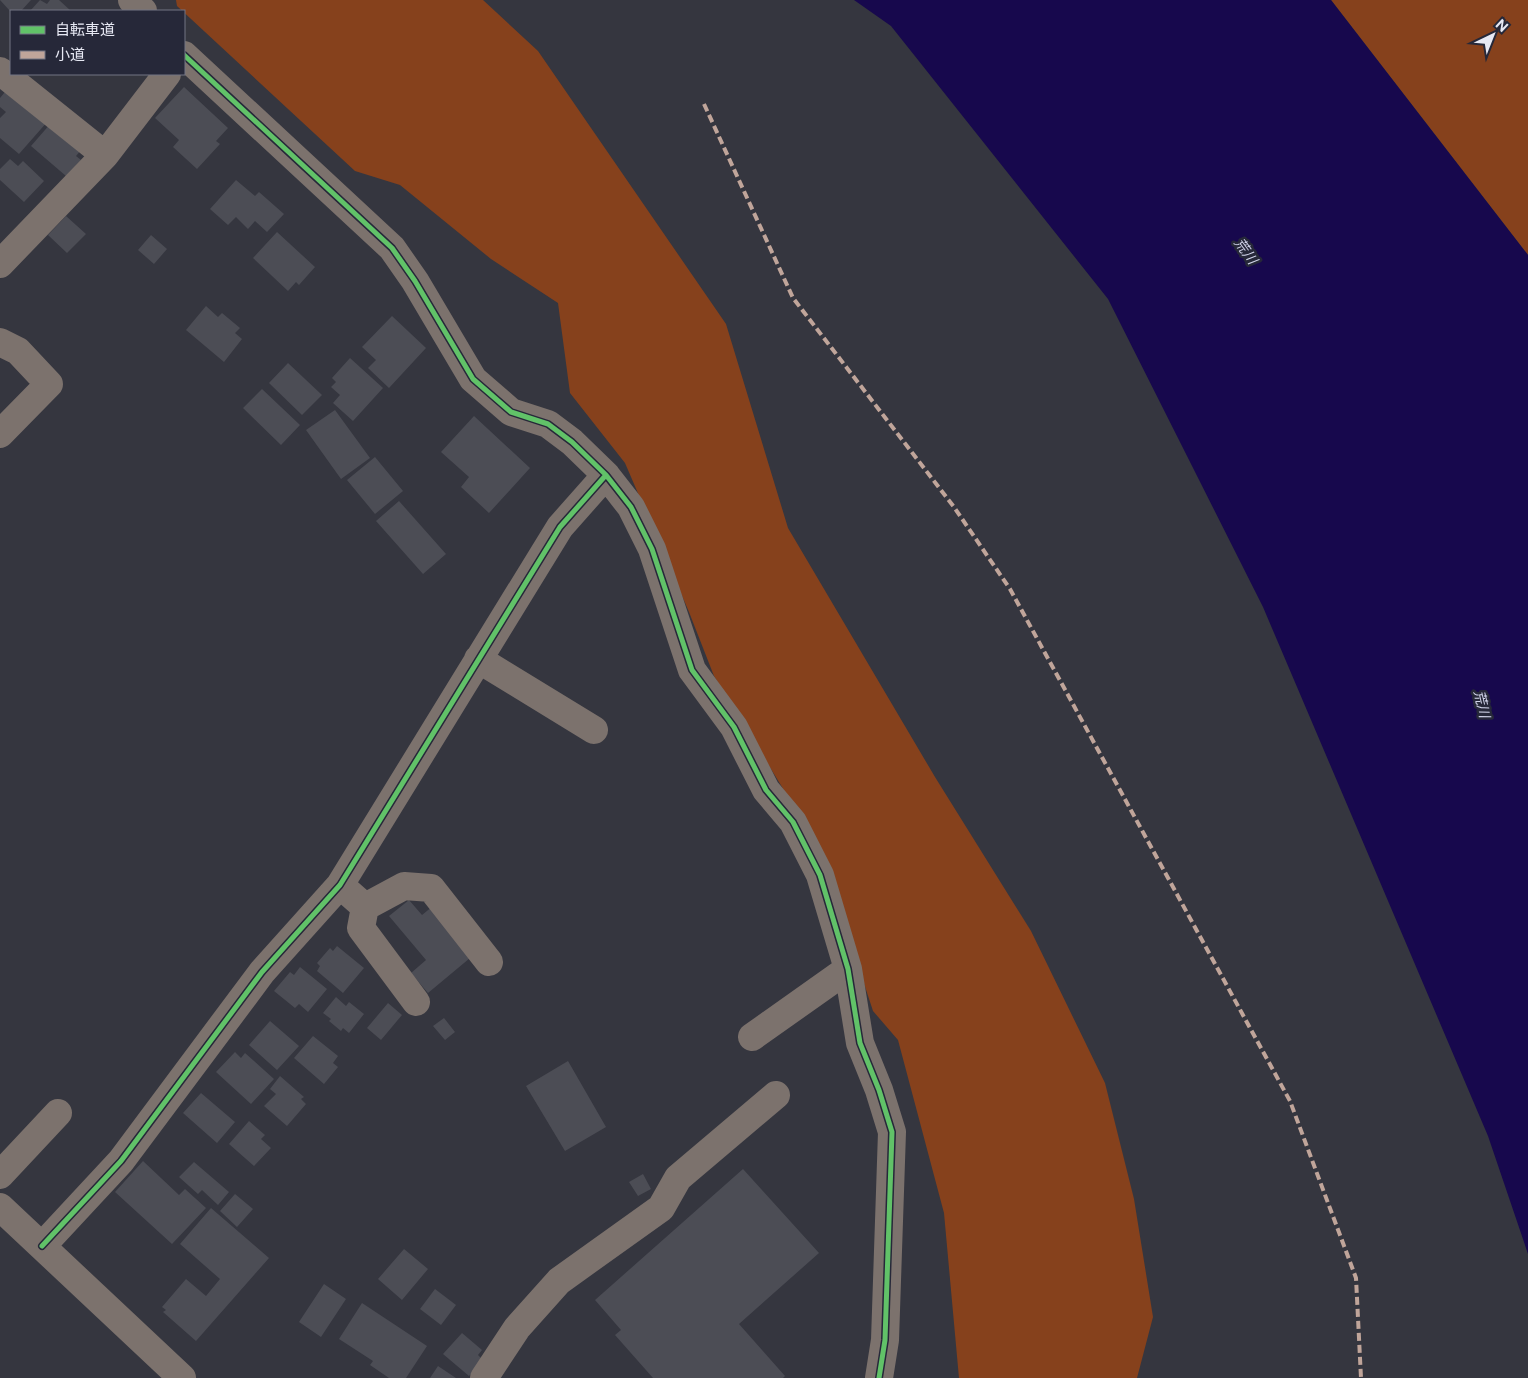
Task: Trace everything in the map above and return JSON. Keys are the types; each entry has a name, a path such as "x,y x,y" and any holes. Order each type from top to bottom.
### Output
{"street":[{"path":"132,0 142,10"},
{"path":"185,56 392,248 415,281 473,379 511,412 548,424 572,442 606,475 631,507 652,549 692,670 734,728 766,790 793,822 820,875 848,969 860,1043 879,1090 892,1132 885,1340 880,1378"},
{"path":"0,71 105,155"},
{"path":"0,264 105,155 166,75"},
{"path":"0,342 18,351 49,384 0,434"},
{"path":"42,1246 121,1161 262,972 340,885 560,527 606,475"},
{"path":"478,659 594,730"},
{"path":"340,885 365,907"},
{"path":"365,907 404,886 431,888 489,962"},
{"path":"365,907 361,928 416,1002"},
{"path":"752,1037 848,969"},
{"path":"484,1378 516,1328 559,1281 661,1208 678,1178 776,1095"},
{"path":"0,1175 58,1113"},
{"path":"0,1207 182,1378"}],"shaded area":[{"path":"176,0 483,0 538,51 726,324 788,528 935,777 1031,931 1105,1083 1134,1199 1153,1317 1137,1378 959,1378 944,1213 898,1040 873,1011 820,849 714,676 689,612 625,463 570,393 558,303 491,259 400,185 355,171 185,13 185,10 181,10 177,6"},
{"path":"1331,0 1528,0 1528,255"}],"water":[{"name":"荒川","path":"854,0 1331,0 1528,255 1528,1254 1488,1136 1263,607 1108,299 891,26"}],"building":[{"path":"0,0 31,0 22,10 10,11"},
{"path":"40,0 47,4 50,0 59,0 70,10 31,10"},
{"path":"9,87 48,121 19,154 0,138 0,118 6,112 0,107 0,98"},
{"path":"184,87 228,128 216,141 220,144 197,169 173,147 179,140 155,118"},
{"path":"51,123 82,149 76,156 81,160 66,176 31,146"},
{"path":"10,159 18,166 23,161 44,181 24,202 0,180 0,169"},
{"path":"236,180 255,196 259,192 284,214 267,232 255,221 248,229 236,217 228,225 210,209"},
{"path":"66,216 86,234 67,253 48,235"},
{"path":"277,232 315,267 299,285 296,282 288,291 253,258"},
{"path":"151,235 167,249 154,264 138,250"},
{"path":"206,306 218,317 222,313 240,328 235,333 242,339 224,362 186,330"},
{"path":"392,316 426,348 389,388 368,368 376,360 362,347"},
{"path":"350,358 383,388 353,421 333,403 340,395 331,387 336,382 332,378"},
{"path":"288,363 322,395 302,415 269,383"},
{"path":"262,389 300,425 281,445 243,408"},
{"path":"335,410 370,458 341,479 306,430"},
{"path":"474,416 530,468 489,513 461,487 469,477 441,452"},
{"path":"375,457 403,491 375,514 347,480"},
{"path":"399,501 446,554 423,574 376,521"},
{"path":"409,900 422,915 433,906 470,958 428,993 411,973 426,960 389,916"},
{"path":"337,946 364,968 343,993 317,971 320,966 317,963 330,948 333,951"},
{"path":"300,967 327,989 308,1012 299,1004 295,1008 274,991 290,972 294,975"},
{"path":"336,997 346,1006 349,1002 364,1014 349,1033 343,1028 341,1031 323,1013"},
{"path":"388,1003 402,1015 381,1040 367,1028"},
{"path":"444,1018 455,1032 445,1040 433,1026"},
{"path":"270,1021 299,1046 277,1070 249,1045"},
{"path":"313,1036 338,1056 333,1063 338,1067 324,1084 294,1058"},
{"path":"235,1052 241,1058 245,1053 274,1079 251,1104 216,1072"},
{"path":"568,1061 606,1127 565,1151 526,1086"},
{"path":"280,1076 304,1097 301,1099 306,1104 287,1126 264,1106 276,1094 270,1089"},
{"path":"201,1093 235,1122 217,1143 183,1113"},
{"path":"249,1121 265,1135 261,1139 271,1148 254,1166 229,1144"},
{"path":"143,1161 179,1195 185,1189 206,1208 172,1244 115,1192"},
{"path":"194,1162 229,1192 218,1205 202,1190 198,1194 179,1177"},
{"path":"743,1169 819,1253 739,1324 785,1376 783,1378 653,1378 615,1335 621,1330 595,1300"},
{"path":"643,1174 651,1189 638,1196 629,1182"},
{"path":"235,1194 253,1209 237,1227 220,1211"},
{"path":"211,1208 269,1258 196,1341 163,1312 166,1310 162,1307 186,1279 206,1296 220,1279 180,1244"},
{"path":"404,1249 428,1269 402,1300 378,1279"},
{"path":"324,1284 346,1299 321,1337 299,1322"},
{"path":"435,1289 456,1305 441,1325 420,1309"},
{"path":"362,1303 427,1346 406,1378 389,1378 370,1365 373,1361 339,1339"},
{"path":"462,1333 482,1350 478,1355 483,1360 469,1376 443,1354"},
{"path":"438,1366 456,1378 430,1378"}],"marked path":[{"path":"704,104 793,298 954,507 1010,589 1290,1101 1356,1278 1361,1378"}],"cycle path":[{"path":"185,56 392,248 415,281 473,379 511,412 548,424 572,442 606,475 631,507 652,549 692,670 734,727 766,790 793,822 820,875 848,969 860,1043 879,1090 892,1132 885,1340 879,1378"},
{"path":"42,1246 121,1161 262,972 340,885 560,527 606,475"}]}
